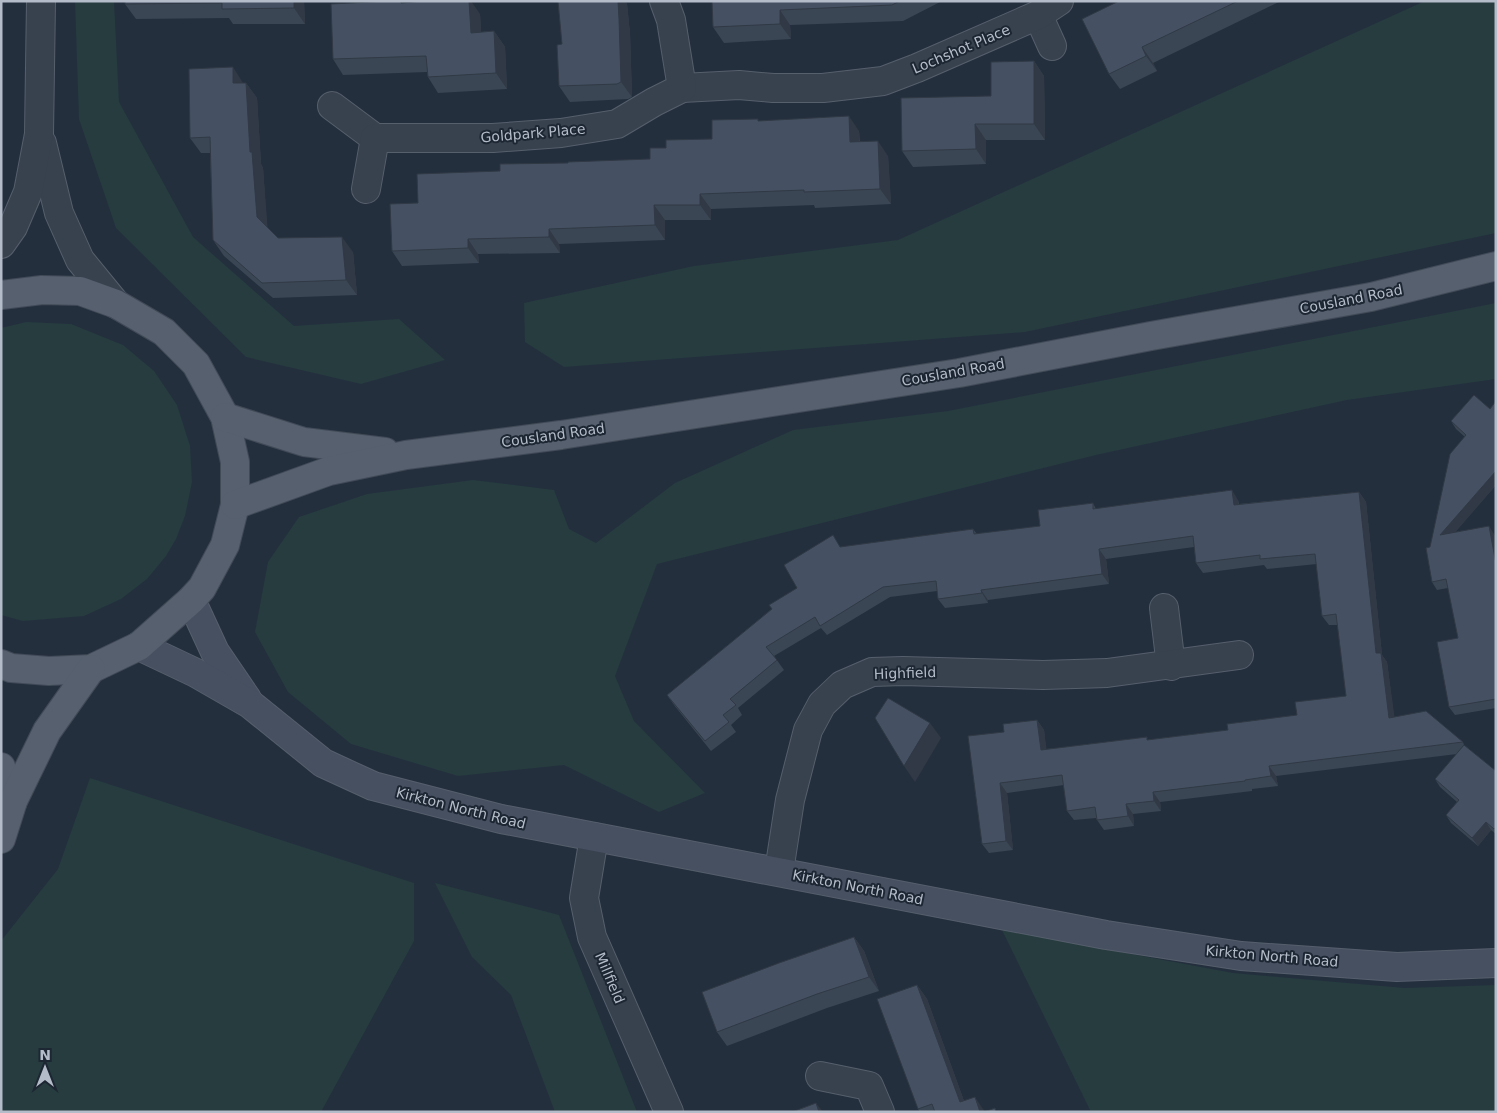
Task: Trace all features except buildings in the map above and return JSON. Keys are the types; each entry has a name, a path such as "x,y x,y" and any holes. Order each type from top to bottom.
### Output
{"main road":[{"name":"Cousland Road","path":"234,506 329,471 406,455 561,435 958,373 1371,296 1496,266"},
{"path":"1,295 42,290 80,291 116,304 164,332 196,364 225,416 235,462 234,506 225,545 202,588 139,646 91,669 49,670 11,668 1,664"},
{"name":"Cousland Road","path":"225,416 304,442 406,455"},
{"name":"Kirkton North Road","path":"191,600 215,652 250,704"},
{"name":"Kirkton North Road","path":"139,646 196,673 250,704 323,763 373,786 501,819 1106,934 1241,956 1397,967 1496,963"},
{"path":"1,839 13,801 47,731 91,669"},
{"path":"1,767 13,801"}],"street":[{"path":"1,244 13,227 28,192 40,134 41,1"},
{"path":"664,1 671,20 682,88"},
{"name":"Lochshot Place","path":"882,80 917,68 1049,8 1052,46"},
{"name":"Goldpark Place","path":"375,138 493,138 561,133 617,124 682,88 739,85 773,88 823,88 882,80"},
{"path":"332,106 375,138 366,189"},
{"path":"40,134 62,221 80,260 116,304"},
{"path":"1164,608 1171,666"},
{"name":"Highfield","path":"779,871 790,800 808,730 822,704 842,685 872,672 903,670 1107,674 1239,655"},
{"name":"Millfield","path":"594,837 584,898 592,937 669,1112"},
{"path":"820,1076 869,1086 880,1112"}],"green space":[{"path":"75,1 114,1 119,102 193,237 294,326 399,319 445,360 361,384 246,357 116,228 79,119"},
{"path":"1425,1 1496,1 1496,233 1025,332 564,367 525,342 524,303 694,266 898,240"},
{"path":"1496,303 1496,379 1347,400 1096,455 657,564 615,676 634,721 705,793 659,812 564,765 458,776 351,744 288,692 255,632 268,562 299,517 367,494 473,480 554,490 569,529 596,543 675,483 793,430 948,411"},
{"path":"26,322 71,324 123,345 154,371 177,405 190,446 192,482 185,516 176,539 166,556 147,579 121,599 84,616 23,621 1,615 1,328"},
{"path":"90,778 414,883 414,941 321,1112 1,1112 1,941 58,869"},
{"path":"435,883 559,915 637,1112 555,1112 511,995 472,957"},
{"path":"1002,930 1233,973 1405,988 1496,985 1496,1112 1091,1112"}]}
